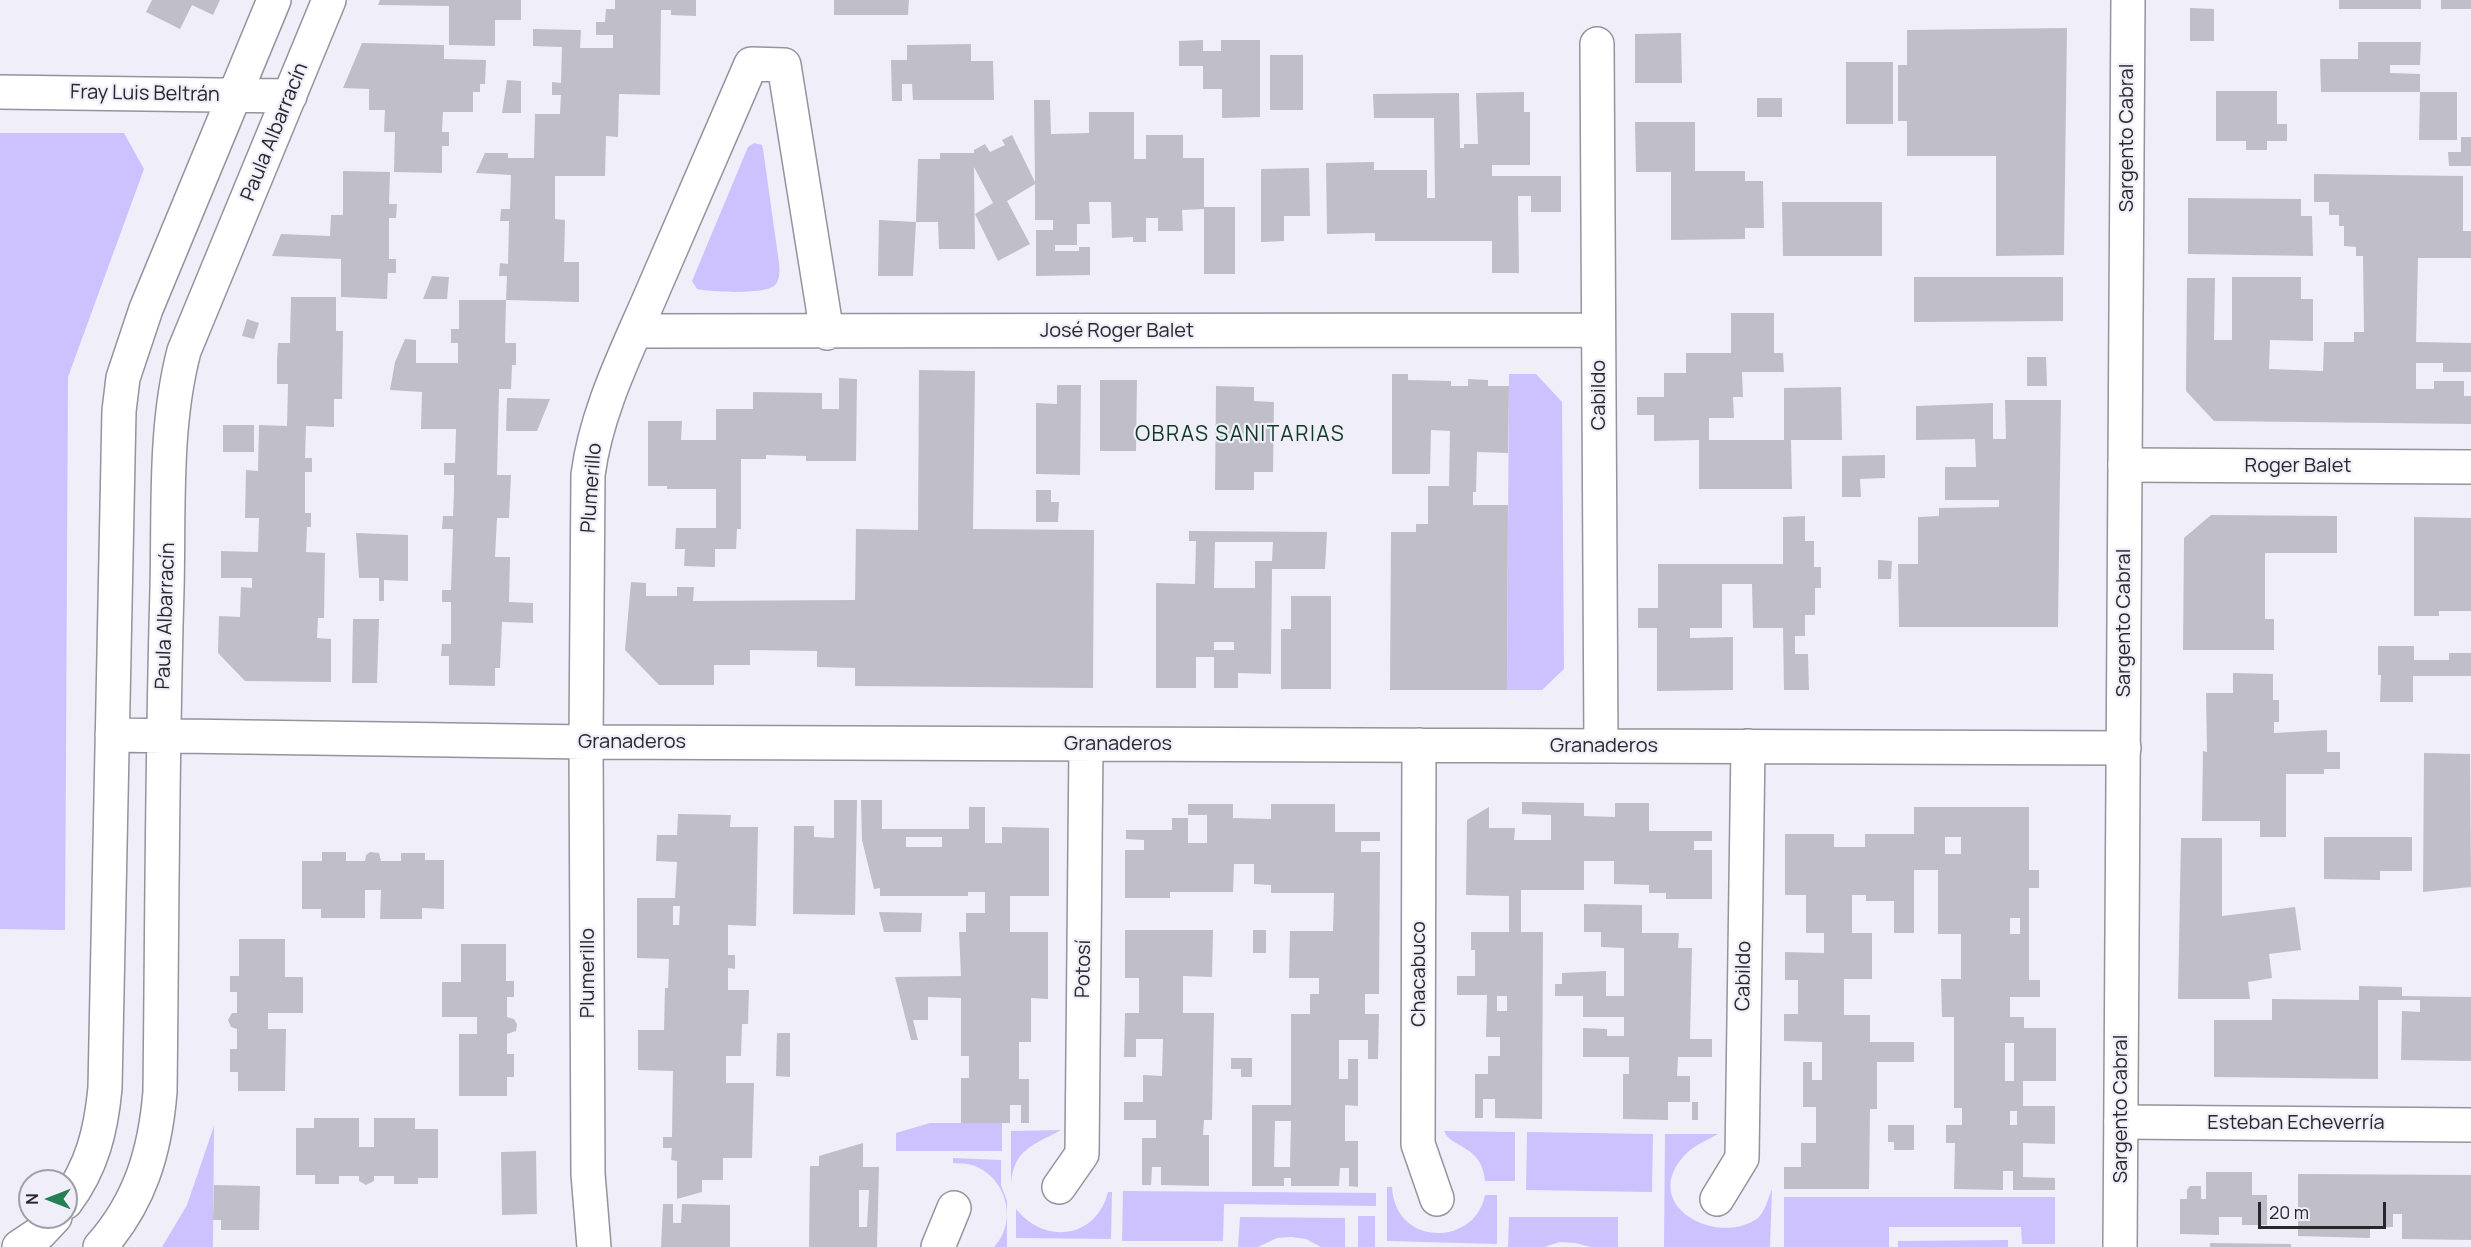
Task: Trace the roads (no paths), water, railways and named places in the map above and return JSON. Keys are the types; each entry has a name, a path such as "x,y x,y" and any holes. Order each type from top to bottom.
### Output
{"street":[{"path":"78,1186 92,1157 101,1124 105,1088 119,411 123,378 146,309 274,0"},
{"name":"Paula Albarracín","path":"100,1247 124,1218 138,1190 157,1129 160,1092 163,736 172,432 177,380 184,351 329,0"},
{"name":"Sargento Cabral","path":"2120,1247 2128,0"},
{"name":"Cabildo","path":"1597,44 1601,746"},
{"name":"Plumerillo","path":"594,1247 588,1174 586,742 588,475 592,447 600,418 751,64 784,64 826,333"},
{"name":"Fray Luis Beltrán","path":"0,92 290,96"},
{"name":"José Roger Balet","path":"636,331 826,333 1599,330"},
{"name":"Roger Balet","path":"2125,465 2471,467"},
{"name":"Granaderos","path":"112,735 586,742 2124,748"},
{"name":"Potosí","path":"1059,1187 1082,1154 1086,744"},
{"name":"Chacabuco","path":"1419,745 1418,1144 1437,1199"},
{"name":"Cabildo","path":"1717,1199 1742,1158 1748,746"},
{"name":"Esteban Echeverría","path":"2121,1122 2471,1125"},
{"path":"938,1247 954,1208"},
{"path":"19,1247 44,1229"}],"district":[{"name":"OBRAS SANITARIAS","path":"1240,435"}]}
